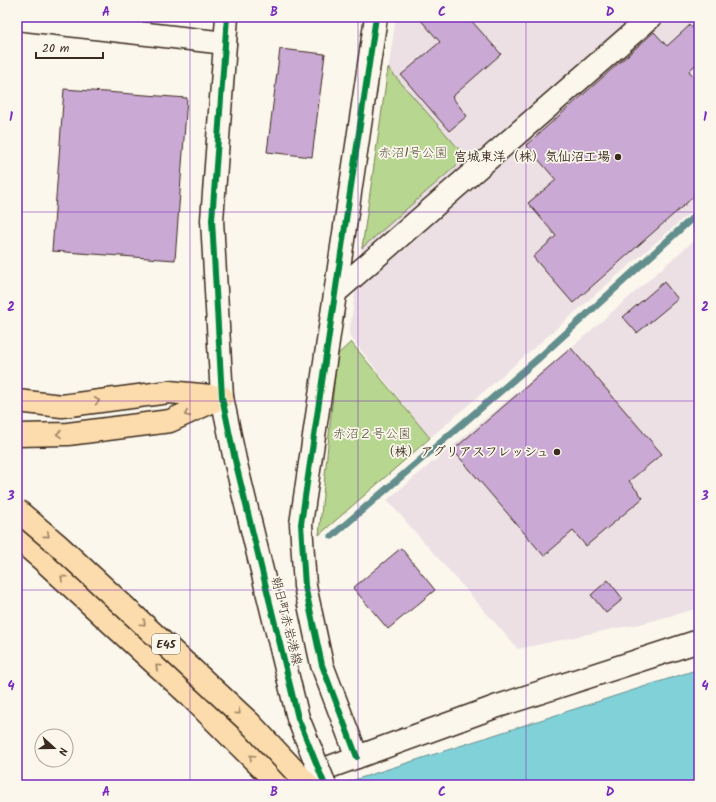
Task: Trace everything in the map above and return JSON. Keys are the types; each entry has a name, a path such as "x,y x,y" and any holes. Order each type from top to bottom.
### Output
{"highway":[{"path":"17,401 62,406 169,392 222,398"},
{"path":"17,435 68,434 170,421 222,398"},
{"name":"E45","path":"17,510 58,544 244,718 308,785"},
{"name":"E45","path":"17,538 190,696 279,785"}],"street":[{"name":"朝日町赤岩港線","path":"227,17 212,220 222,398 235,460 298,718 325,785"},
{"path":"357,757 322,665 305,586 301,524 376,17"},
{"path":"336,292 651,17"},
{"path":"17,19 225,44"},
{"path":"296,785 313,773 495,707 699,640"}],"shaded area":[{"path":"396,17 689,17 699,28 699,205 430,438 349,335"},
{"path":"699,236 699,608 641,624 518,649 387,500 580,340"}],"green space":[{"name":"赤沼1号公園","path":"388,68 466,157 362,248"},
{"name":"赤沼２号公園","path":"351,342 430,438 319,535 337,355"}],"water":[{"path":"699,669 699,785 347,785 348,782"}],"building":[{"path":"418,17 468,17 501,54 452,97 467,116 449,131 401,75 440,42"},
{"name":"宮城東洋（株）気仙沼工場","path":"690,25 699,35 699,61 689,71 699,83 699,192 573,303 533,257 556,236 528,203 556,180 526,145 654,32 667,46"},
{"path":"280,49 325,54 312,157 267,152"},
{"path":"64,89 187,98 175,260 52,251"},
{"path":"664,282 678,299 637,333 623,317"},
{"name":"（株）アグリアスフレッシュ","path":"571,348 662,454 629,481 643,498 586,546 573,531 544,556 453,450"},
{"path":"401,548 435,590 388,629 353,588"},
{"path":"608,580 623,599 606,613 591,595"}],"waterway":[{"path":"332,536 540,357 699,212"}],"cycle path":[{"path":"227,17 212,220 222,397 235,460 298,718 325,785"},
{"path":"357,757 322,665 305,586 301,524 376,17"}],"place":[{"name":"宮城東洋（株）気仙沼工場","path":"618,157"},
{"name":"（株）アグリアスフレッシュ","path":"557,452"}]}
